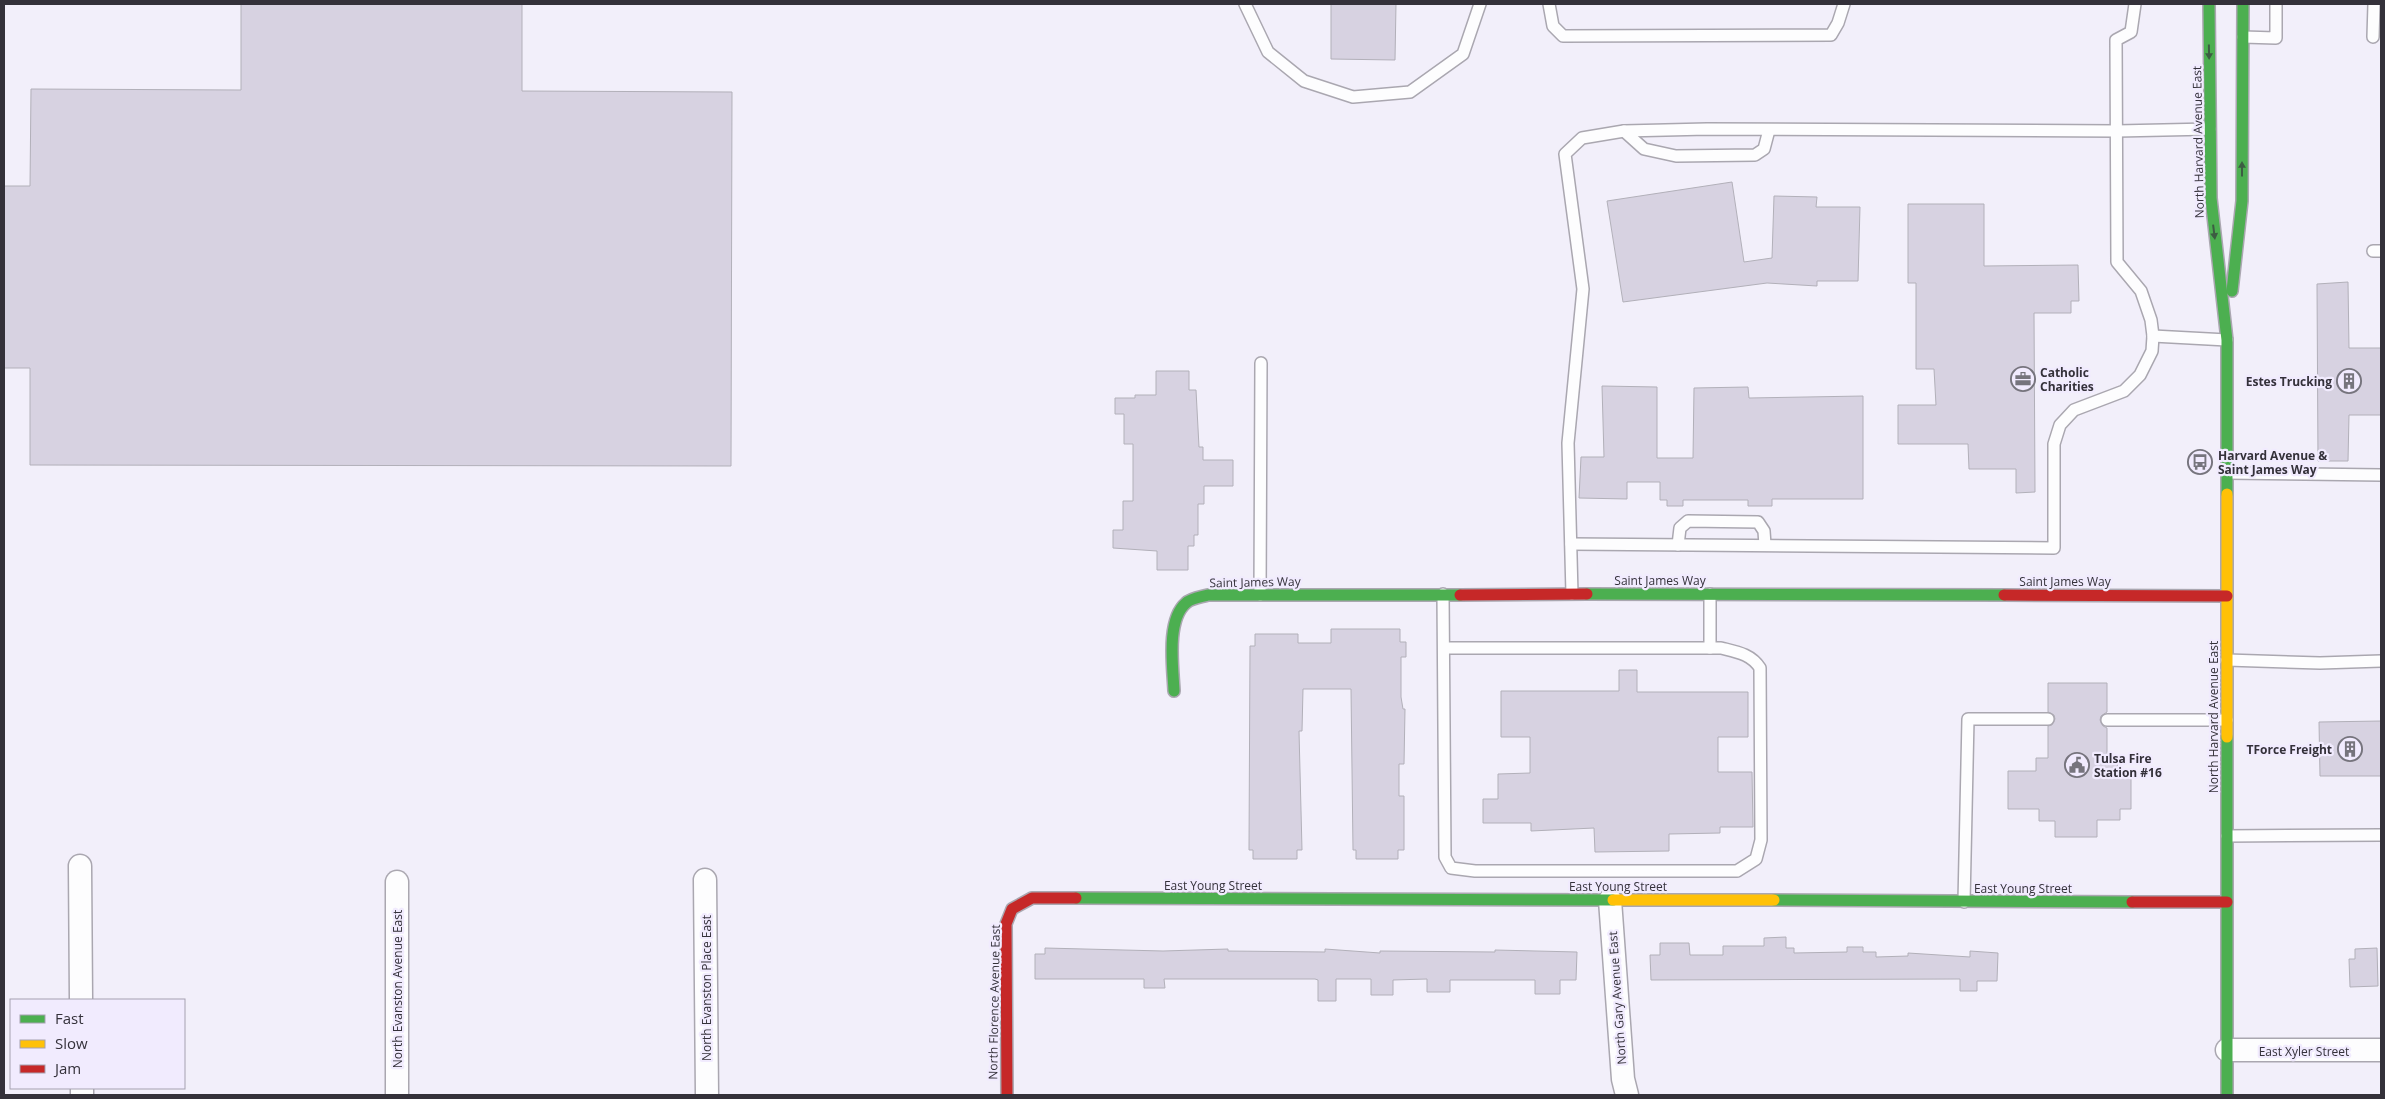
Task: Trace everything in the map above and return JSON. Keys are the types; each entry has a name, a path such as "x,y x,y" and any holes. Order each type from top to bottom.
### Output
{"street":[{"name":"North Harvard Avenue East","path":"2209,4 2210,198 2227,340"},
{"name":"North Harvard Avenue East","path":"2227,1095 2227,340 2242,201 2243,4"},
{"name":"Saint James Way","path":"1174,691 1173,629 1177,615 1185,603 1197,597 1208,595 2227,596"},
{"path":"80,866 81,999"},
{"name":"North Evanston Place East","path":"706,880 707,1095"},
{"name":"North Evanston Avenue East","path":"397,882 397,1095"},
{"name":"East Young Street","path":"1012,909 1032,898 2227,902"},
{"name":"North Gary Avenue East","path":"1610,900 1623,1078 1627,1095"},
{"name":"North Florence Avenue East","path":"1006,1095 1006,924 1012,909"},
{"name":"East Xyler Street","path":"2227,1050 2381,1050"}],"lane":[{"path":"1245,4 1268,52 1304,82 1353,97 1410,92 1463,54 1480,4"},
{"path":"1549,4 1553,26 1563,36 1830,35 1838,23 1844,4"},
{"path":"1571,544 2054,548 2054,444 2060,424 2074,410 2124,391 2140,375 2148,360 2153,336 2152,320 2141,291 2117,262 2116,40 2131,32 2135,4"},
{"path":"2243,37 2276,38 2276,4"},
{"path":"2373,37 2374,4"},
{"path":"1572,594 1568,443 1583,289 1565,154 1582,138 1624,131 2117,131 2210,128"},
{"path":"1624,131 1644,149 1676,156 1755,155 1764,149 1769,130"},
{"path":"2153,336 2227,340"},
{"path":"1260,595 1261,362"},
{"path":"2227,473 2381,475"},
{"path":"1678,545 1680,528 1688,521 1758,522 1764,531 1765,546"},
{"path":"1443,594 1444,857 1451,868 1475,871 1737,871 1756,859 1761,840 1760,668 1754,660 1744,654 1721,648 1444,648"},
{"path":"1710,594 1710,648"},
{"path":"2227,660 2320,663 2381,662"},
{"path":"1964,902 1968,719 2048,719"},
{"path":"2107,720 2227,720"},
{"path":"2227,836 2381,835"}],"building":[{"path":"241,4 522,4 522,91 732,92 731,466 30,465 30,368 4,368 4,186 30,186 31,89 241,90"},
{"path":"1331,4 1396,4 1395,60 1331,59"},
{"path":"1732,182 1744,262 1772,258 1774,196 1817,197 1816,207 1860,207 1858,281 1817,281 1817,286 1767,283 1623,302 1607,201"},
{"name":"Catholic Charities","path":"1908,204 1984,204 1984,266 2078,265 2079,301 2071,301 2071,313 2034,313 2035,492 2016,493 2016,469 1969,469 1968,444 1898,444 1898,405 1936,405 1934,369 1916,369 1916,283 1908,283"},
{"name":"Estes Trucking","path":"2348,282 2349,348 2381,348 2381,415 2349,415 2348,461 2318,461 2317,284"},
{"path":"1156,371 1189,371 1189,390 1196,390 1199,447 1203,447 1203,460 1233,460 1233,486 1204,486 1204,504 1198,504 1198,535 1194,535 1194,546 1188,546 1188,570 1157,570 1157,551 1113,548 1113,530 1123,530 1123,501 1133,501 1133,444 1124,444 1124,414 1115,414 1115,398 1135,398 1135,395 1156,395"},
{"path":"1602,386 1657,387 1657,458 1693,458 1694,388 1748,387 1749,398 1863,396 1863,499 1772,499 1772,506 1748,506 1748,500 1683,500 1683,506 1667,506 1667,500 1660,500 1660,482 1627,482 1627,499 1579,498 1581,457 1604,457"},
{"path":"1331,629 1400,629 1400,642 1406,642 1406,657 1401,657 1401,697 1403,709 1405,709 1404,764 1399,764 1399,796 1404,796 1404,850 1398,850 1398,859 1356,859 1356,850 1353,850 1351,689 1303,689 1302,731 1299,731 1302,850 1297,850 1297,859 1253,859 1253,850 1249,850 1250,646 1255,646 1255,634 1298,634 1298,643 1331,643"},
{"path":"1619,670 1637,670 1637,692 1748,692 1748,737 1718,737 1718,772 1752,772 1753,827 1720,827 1720,833 1669,834 1669,851 1595,852 1594,828 1531,831 1531,823 1483,823 1483,799 1498,799 1498,774 1530,773 1530,737 1501,737 1501,691 1619,691"},
{"name":"Tulsa Fire Station #16","path":"2048,683 2107,683 2107,712 2101,716 2100,720 2103,726 2107,728 2107,759 2118,759 2117,773 2131,773 2131,809 2120,809 2120,820 2097,820 2097,837 2055,837 2055,821 2039,821 2039,809 2008,809 2008,771 2036,771 2036,758 2048,758 2048,726 2052,725 2055,719 2054,715 2048,712"},
{"name":"TForce Freight","path":"2381,721 2381,776 2320,776 2319,722"},
{"path":"1786,937 1786,948 1794,948 1794,953 1847,952 1847,947 1863,947 1863,952 1876,952 1876,957 1908,956 1908,953 1970,957 1970,951 1998,953 1997,981 1977,981 1977,991 1960,991 1960,979 1651,980 1650,955 1660,955 1660,943 1689,943 1690,955 1723,955 1723,946 1764,946 1764,938"},
{"path":"1045,948 1163,951 1228,949 1228,951 1325,952 1325,949 1380,953 1380,951 1495,952 1495,950 1577,952 1576,980 1560,980 1560,994 1535,994 1535,980 1450,980 1450,992 1427,992 1427,979 1393,980 1393,995 1371,995 1371,979 1336,979 1336,1001 1318,1001 1318,980 1315,979 1164,979 1165,988 1144,988 1144,979 1035,979 1035,954 1045,954"},
{"path":"2377,948 2378,986 2350,987 2349,959 2355,959 2355,949"}],"traffic: fast":[{"path":"2209,4 2211,198 2227,340 2227,494"},
{"path":"2232,291 2242,201 2243,4"},
{"path":"1587,594 2004,595"},
{"path":"1174,691 1173,632 1180,611 1188,601 1193,599 1208,595 1460,595"},
{"path":"2227,737 2227,1095"},
{"path":"1076,898 1613,900"},
{"path":"1774,900 2132,902"}],"traffic: slow":[{"path":"2227,494 2227,737"},
{"path":"1613,900 1774,900"}],"traffic: jam":[{"path":"1460,595 1587,594"},
{"path":"2004,595 2227,596"},
{"path":"1007,1095 1006,924 1012,909 1032,898 1076,898"},
{"path":"2132,902 2227,902"}],"place":[{"name":"Catholic Charities","path":"2023,379"},
{"name":"Estes Trucking","path":"2349,381"},
{"name":"Harvard Avenue & Saint James Way","path":"2200,462"},
{"name":"TForce Freight","path":"2350,749"},
{"name":"Tulsa Fire Station #16","path":"2077,765"}]}
